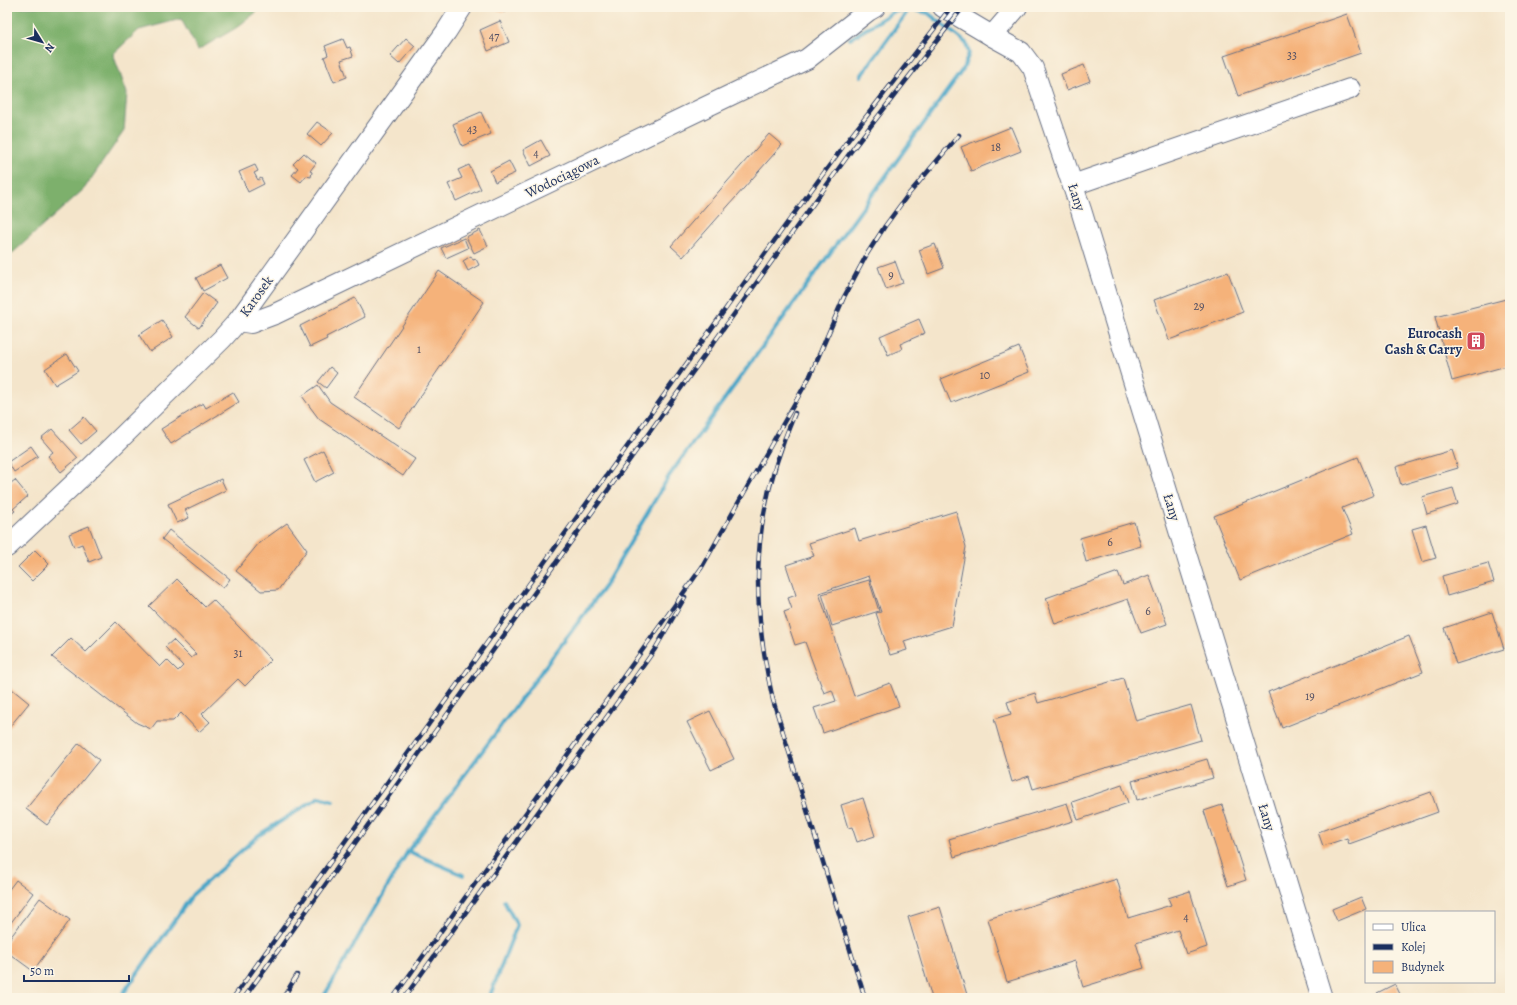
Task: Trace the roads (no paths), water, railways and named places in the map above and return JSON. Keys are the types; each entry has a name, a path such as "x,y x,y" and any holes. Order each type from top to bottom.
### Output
{"street":[{"name":"Karosek","path":"7,547 80,478 222,339 238,321 442,38 462,7"},
{"name":"Wodociągowa","path":"238,321 251,323 274,314 774,76 807,59 852,15 875,7"},
{"path":"943,7 992,36 1017,7"},
{"name":"Łany","path":"992,36 1021,52 1033,68 1073,185 1322,998"},
{"path":"1073,185 1350,89"}],"waterway":[{"path":"861,76 909,9"},
{"path":"323,998 408,851 605,586 669,476 963,69 969,53 966,43 928,13 909,9 893,12 850,39"},
{"path":"120,998 193,894 259,835 319,797 333,801"},
{"path":"408,851 463,875"},
{"path":"489,998 517,925 504,901"}],"railway":[{"path":"233,998 782,230 845,144 951,7"},
{"path":"244,998 852,150 963,7"},
{"path":"393,998 702,567 810,376 844,297 867,254 907,196 959,135"},
{"path":"795,413 770,485 763,520 759,555 758,589 760,625 765,662 773,700 865,998"},
{"path":"404,998 655,649 685,597"},
{"path":"283,998 297,975"}],"place":[{"name":"Eurocash Cash & Carry","path":"1476,341"}]}
